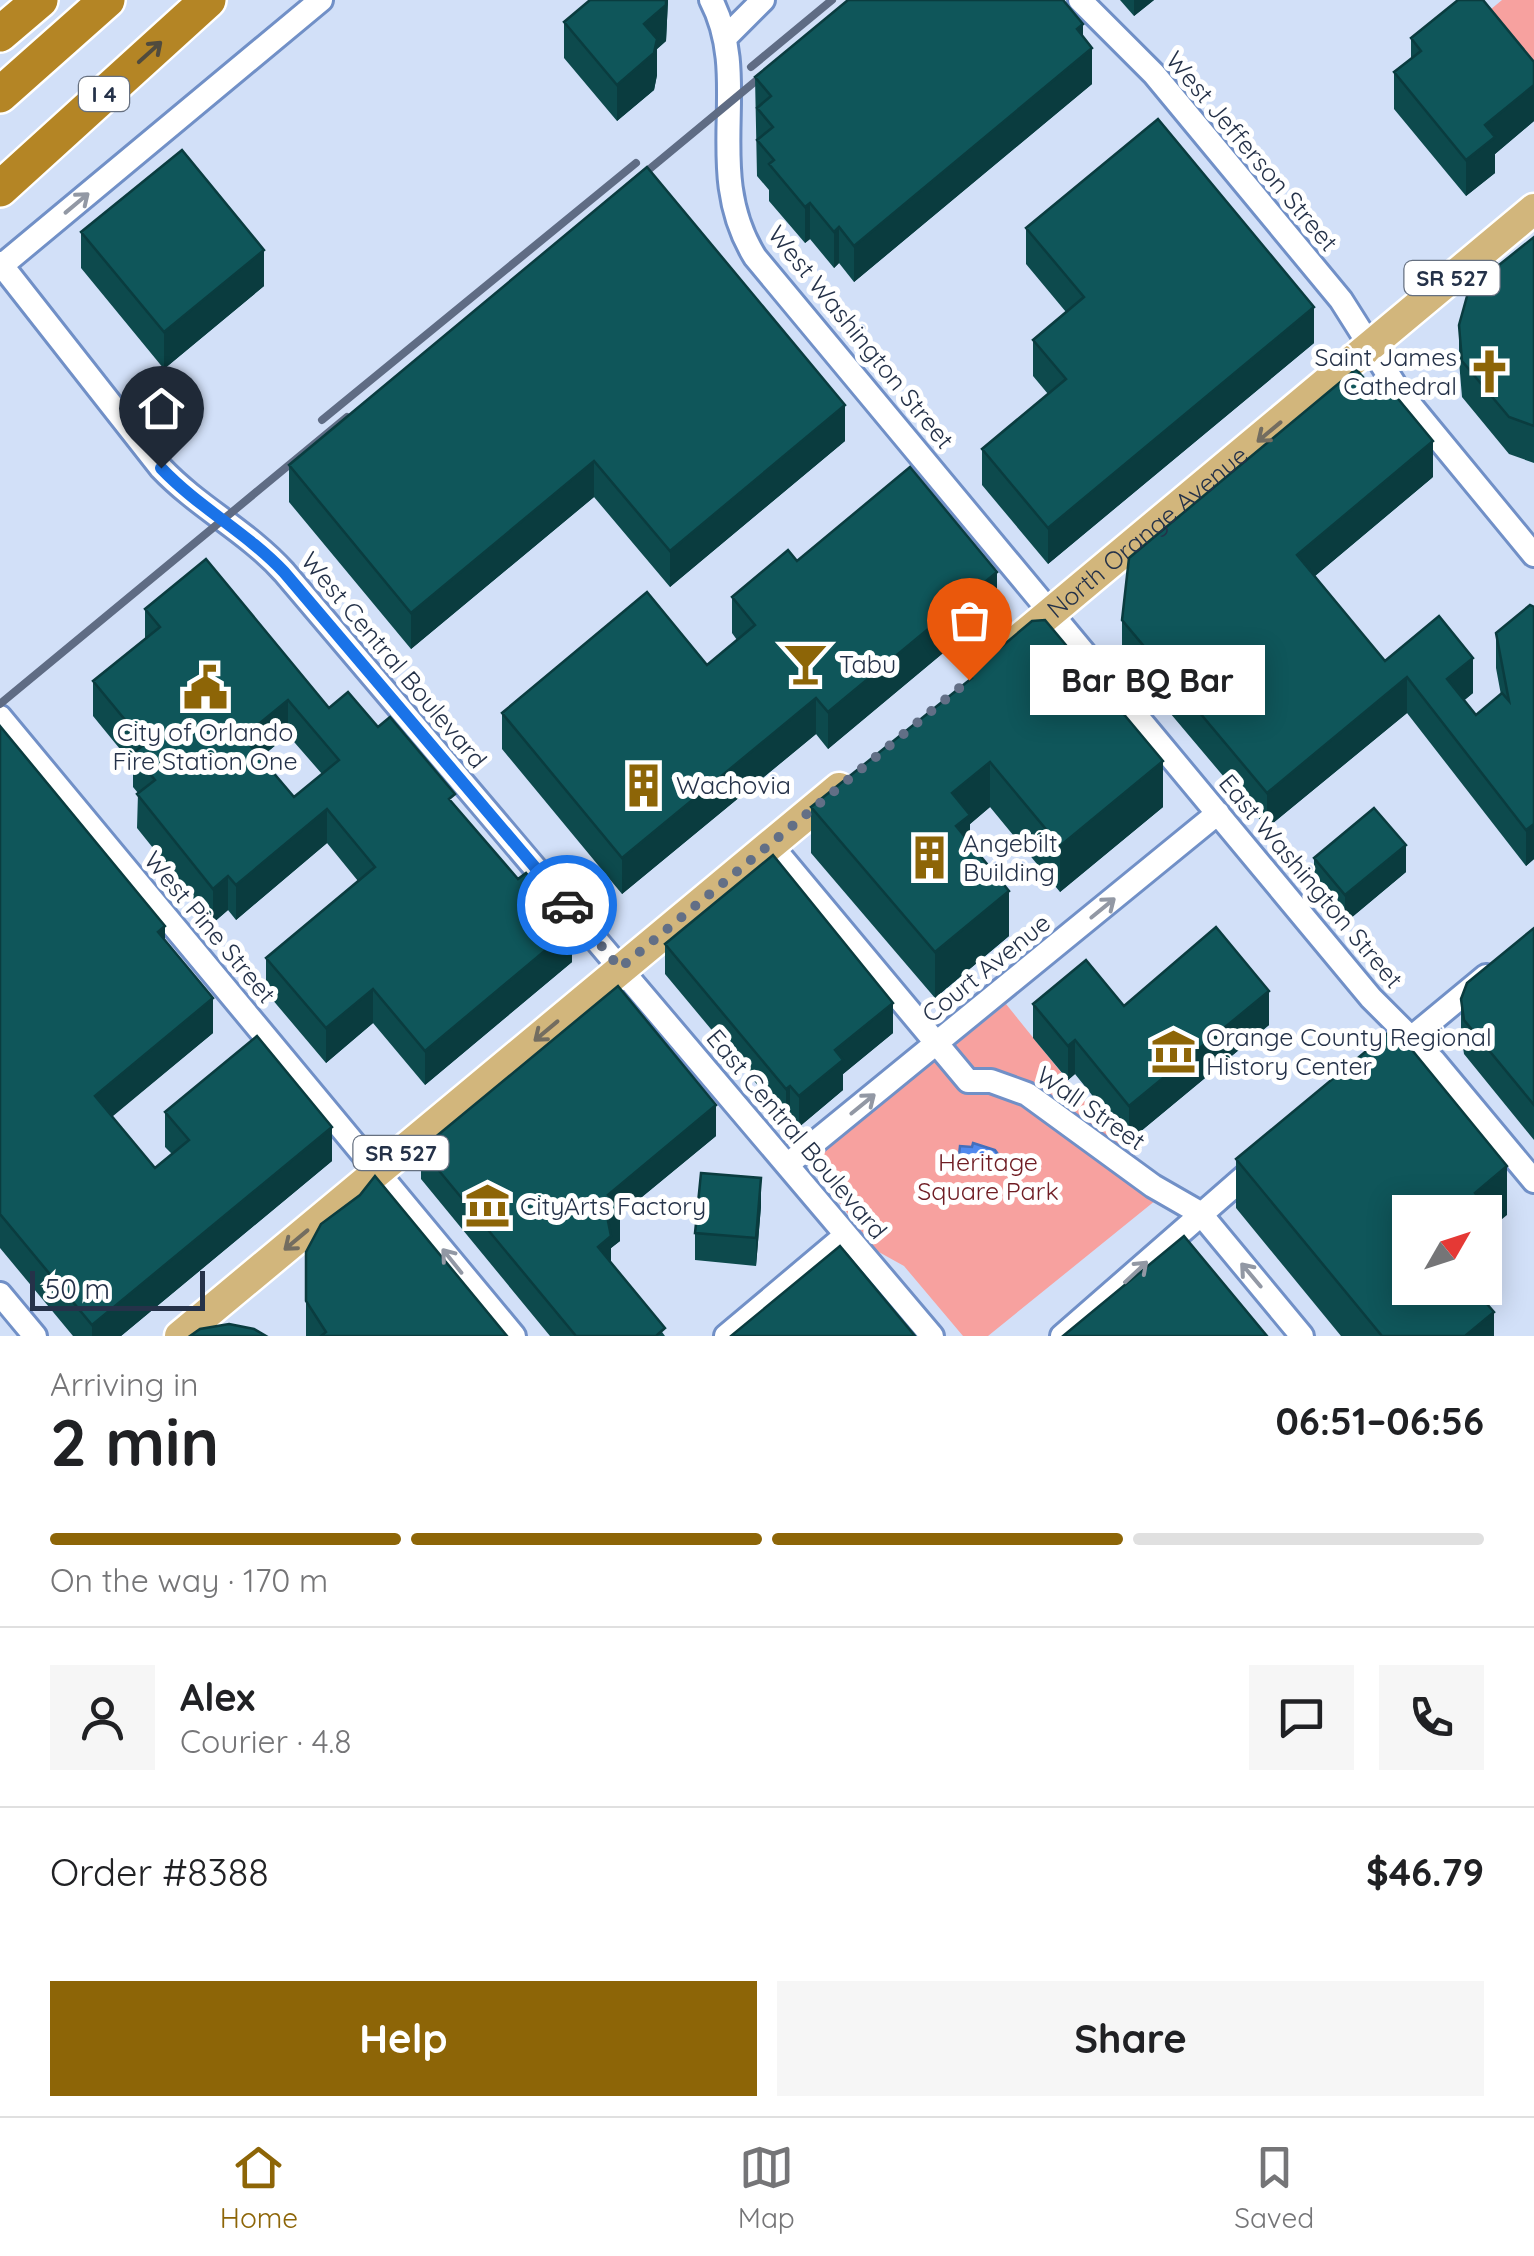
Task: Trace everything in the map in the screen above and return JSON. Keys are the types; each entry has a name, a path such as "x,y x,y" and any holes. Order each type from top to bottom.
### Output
{"highway":[{"path":"0,34 40,0"},
{"path":"0,95 107,0"},
{"name":"I 4","path":"0,188 208,0"}],"main road":[{"name":"North Orange Avenue","path":"996,658 1534,209"},
{"name":"SR 527","path":"180,1336 861,770"}],"street":[{"path":"1,265 321,0"},
{"name":"West Washington Street","path":"711,0 724,38 727,179 732,207 749,246 1051,612"},
{"path":"724,38 763,0"},
{"name":"West Jefferson Street","path":"1080,0 1166,88 1340,300 1398,390 1534,555"},
{"name":"West Central Boulevard","path":"1,265 161,468 191,498 248,535 284,572 620,968"},
{"name":"East Washington Street","path":"1051,612 1371,998 1411,1038 1534,1181"},
{"name":"West Pine Street","path":"0,716 514,1336"},
{"name":"Court Avenue","path":"787,1165 1218,813"},
{"name":"Wall Street","path":"772,845 968,1081 991,1081 1027,1094 1153,1186 1200,1214 1302,1336"},
{"path":"1385,1060 1507,958"},
{"name":"East Central Boulevard","path":"620,968 932,1336"},
{"path":"1062,1336 1271,1154"},
{"path":"726,1336 846,1235"},
{"path":"0,1294 35,1336"}],"green space":[{"path":"1502,0 1534,0 1534,98 1473,24"},
{"name":"Heritage Square Park","path":"1006,1004 1161,1196 988,1336 963,1336 904,1266 877,1251 812,1168 816,1157"}],"water":[{"path":"973,1143 995,1150 1003,1161 986,1164 976,1158 967,1166 958,1165 960,1146 972,1147"}],"building":[{"path":"590,0 666,0 666,5 644,24 657,39 654,53 617,85 564,22"},
{"path":"848,0 1063,0 1083,24 1077,29 1092,48 854,246 839,227 834,232 810,203 805,207 769,164 774,160 757,140 773,127 757,108 771,96 755,77"},
{"path":"1458,0 1483,0 1534,62 1534,85 1485,125 1495,137 1466,160 1394,72 1421,51 1411,38"},
{"path":"1158,119 1314,307 1048,528 982,449 1066,379 1033,340 1084,297 1026,228"},
{"path":"182,150 264,250 164,332 81,232"},
{"path":"647,167 845,405 670,551 594,461 411,613 289,465"},
{"name":"Saint James Cathedral","path":"1534,237 1534,426 1509,417 1462,361 1459,325 1469,289"},
{"path":"1356,369 1370,385 1380,377 1433,441 1297,555 1385,661 1439,616 1473,658 1447,679 1476,715 1502,693 1509,701 1496,633 1530,605 1534,607 1534,824 1526,830 1407,677 1267,793 1122,620 1129,558"},
{"path":"910,467 997,572 828,712 816,698 622,858 502,713 647,592 707,665 755,625 732,597 788,550 797,561"},
{"path":"206,559 329,708 348,692 378,727 390,717 455,794 449,799 518,879 526,873 572,928 425,1051 373,989 326,1028 266,958 375,867 327,809 236,885 228,876 213,889 137,794 155,780 133,753 145,744 93,681 160,627 145,609","holes":["288,700 339,760 294,797 243,737"]},
{"path":"1045,620 1163,761 1060,846 990,762 952,793 970,815 956,826 1009,891 935,952 811,807 972,678 969,674 1032,621"},
{"path":"0,726 165,926 158,932 213,998 95,1096 155,1168 189,1140 165,1112 257,1036 332,1127 92,1325 0,1214"},
{"path":"1374,808 1406,845 1345,895 1314,858"},
{"path":"773,855 893,1003 835,1050 843,1060 799,1096 790,1086 786,1089 665,944"},
{"path":"1216,927 1269,991 1129,1106 1075,1040 1068,1046 1033,1004 1086,960 1124,1006"},
{"path":"1534,928 1534,1105 1464,1020 1461,999 1467,983"},
{"path":"618,986 716,1105 608,1195 620,1210 608,1221 611,1236 598,1247 665,1328 656,1336 576,1336 421,1149"},
{"path":"1394,1028 1507,1166 1476,1195 1392,1195 1392,1305 1488,1305 1494,1312 1465,1336 1382,1336 1236,1159"},
{"path":"701,1173 761,1178 756,1238 695,1233"},
{"path":"375,1176 507,1336 321,1336 326,1332 306,1301 306,1252 321,1224 360,1195"},
{"path":"1184,1236 1267,1336 1063,1336"},
{"path":"840,1246 915,1336 731,1336"},
{"path":"229,1324 266,1336 190,1336 200,1329"}],"railway":[{"path":"751,67 832,0"},
{"path":"629,186 775,65"},
{"path":"322,420 636,163"},
{"path":"0,704 347,417"}],"way so far":[{"path":"567,905 620,968 969,680"}],"place":[{"name":"Saint James Cathedral","path":"1490,371"},
{"name":"Tabu","path":"806,664"},
{"name":"Bar BQ Bar","path":"969,680"},
{"name":"City of Orlando Fire Station One","path":"205,688"},
{"name":"Wachovia","path":"643,785"},
{"name":"Angebilt Building","path":"930,857"},
{"name":"Orange County Regional History Center","path":"1173,1051"},
{"name":"CityArts Factory","path":"487,1206"}],"route":[{"path":"161,468 191,498 236,526 264,550 567,905"}]}
